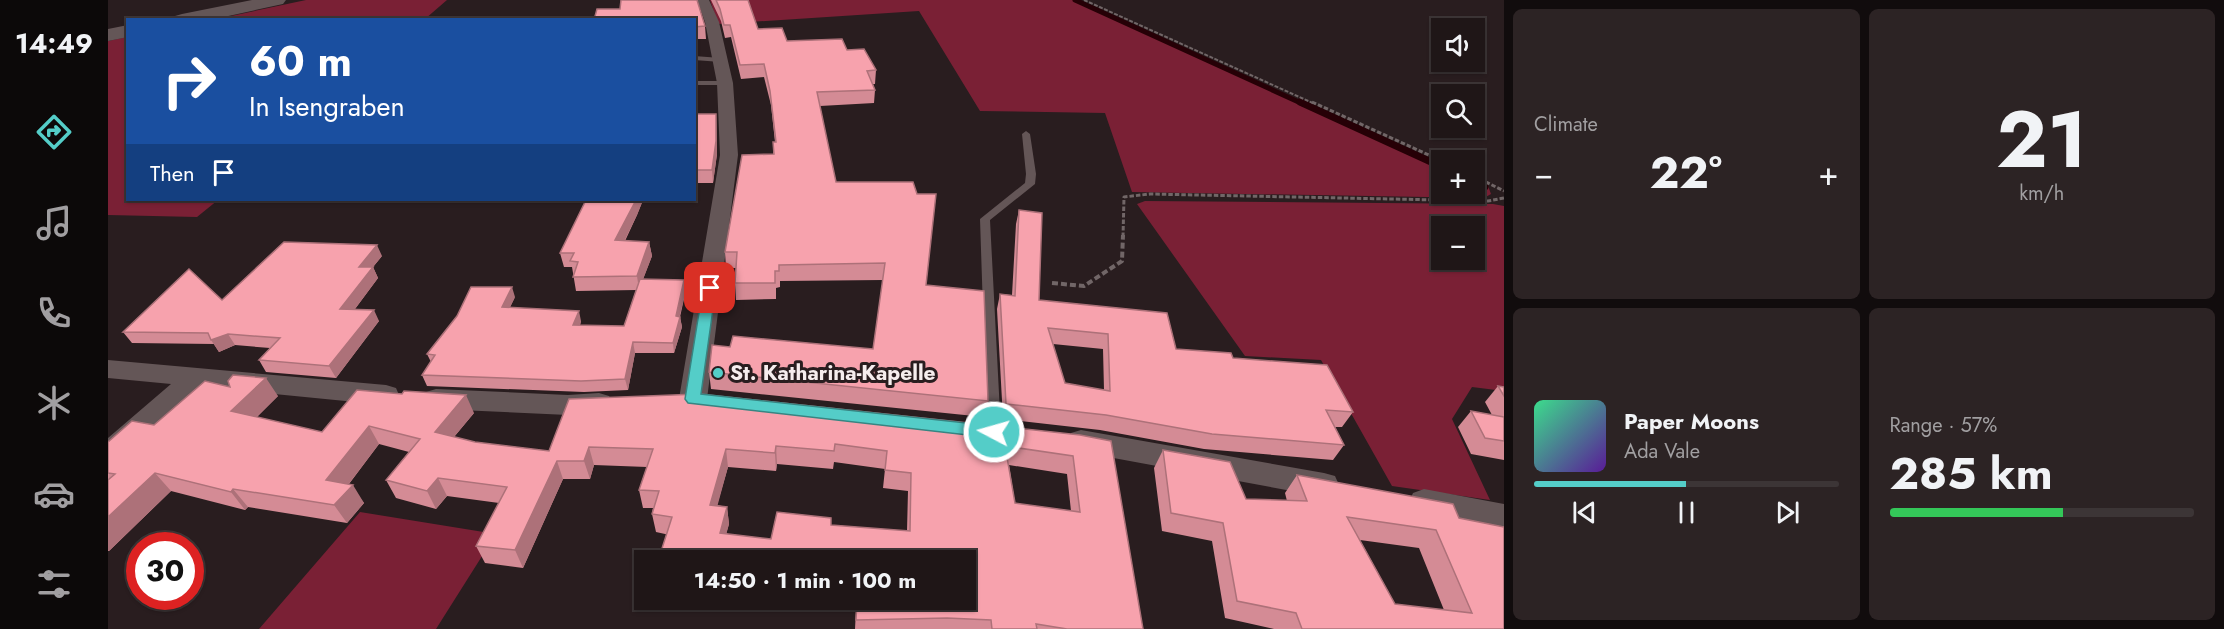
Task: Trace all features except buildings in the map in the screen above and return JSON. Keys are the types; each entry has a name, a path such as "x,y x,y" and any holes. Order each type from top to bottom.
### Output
{"main road":[{"path":"192,18 277,0"},
{"path":"108,35 126,31"}],"street":[{"path":"693,400 729,155 726,83 712,22 703,0"},
{"path":"108,369 424,398 568,405 625,402"},
{"path":"108,455 195,378"},
{"path":"1051,437 1345,488"},
{"path":"1404,499 1504,517"}],"lane":[{"path":"696,58 721,60"},
{"path":"696,83 726,83"},
{"path":"994,432 985,219 1030,184 1026,134"}],"path":[{"path":"1084,0 1431,156"},
{"path":"1485,182 1504,191"},
{"path":"1052,283 1084,286 1122,261 1124,197 1150,194 1488,201 1504,198"}],"shaded area":[{"path":"306,0 447,0 426,18 221,18"},
{"path":"710,0 1079,0 1431,160 1431,197 1132,192 1105,113 980,111 919,11 718,24"},
{"path":"126,37 126,201 217,201 197,217 108,215 108,41"},
{"path":"1485,185 1488,186 1491,194 1485,197"},
{"path":"1145,201 1493,204 1504,206 1504,391 1472,387 1452,419 1490,500 1392,486 1321,360 1245,356 1137,204"},
{"path":"360,512 496,534 436,629 259,629"}],"waterway":[{"path":"1075,0 1303,104"},
{"path":"1300,102 1431,162"}],"place":[{"name":"St. Katharina-Kapelle","path":"718,373"}],"route":[{"path":"710,288 693,399 994,432"}]}
